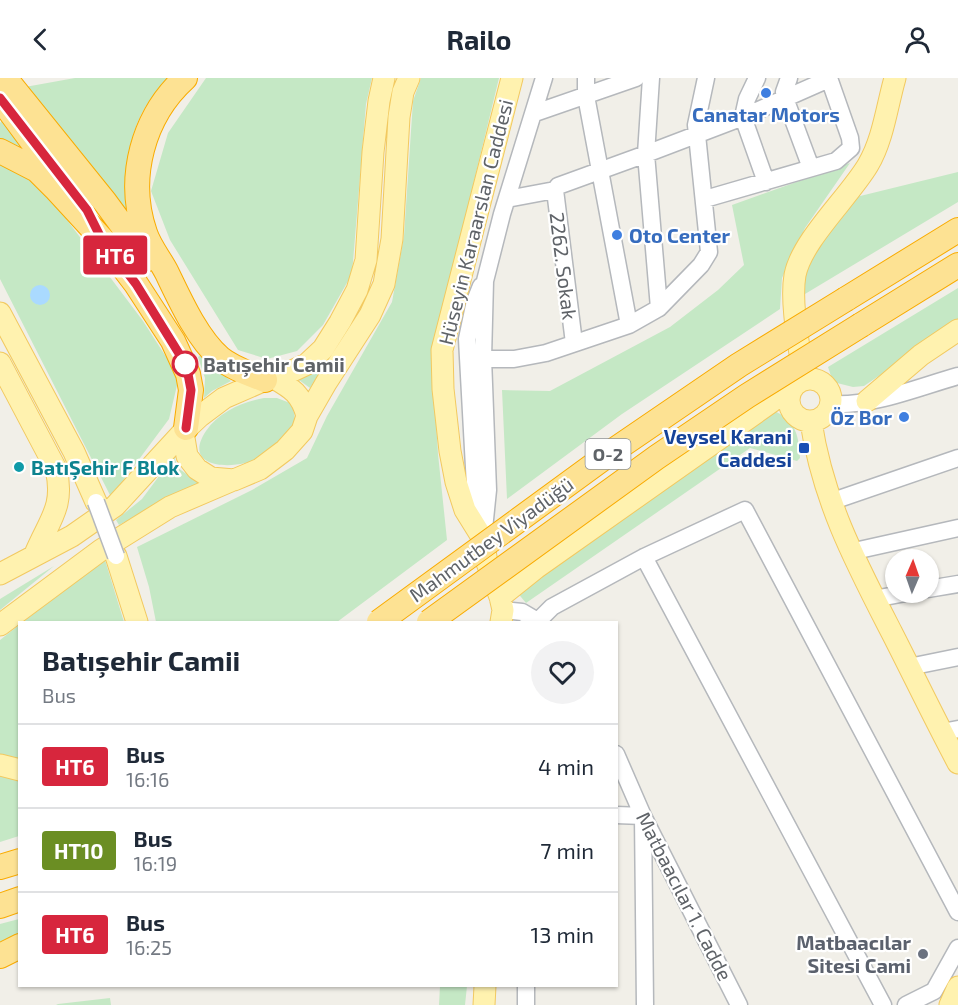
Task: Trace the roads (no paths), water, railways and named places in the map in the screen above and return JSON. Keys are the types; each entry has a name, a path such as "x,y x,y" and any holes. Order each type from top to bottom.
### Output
{"highway":[{"path":"185,78 169,94 156,114 142,145 138,166 138,191 144,231 180,300 209,346 233,366 268,379"},
{"path":"8,94 180,300"},
{"path":"8,94 34,144 87,210 101,238"},
{"path":"0,151 37,170 101,238 136,284 183,360 188,374 191,390 184,430"},
{"name":"Mahmutbey Viyadüğü","path":"380,621 613,451 739,365 958,230"},
{"name":"Mahmutbey Viyadüğü","path":"430,621 657,457 747,396 958,266"},
{"path":"0,867 18,862"},
{"path":"0,906 18,900"},
{"path":"0,956 18,947"}],"main road":[{"path":"0,574 72,536 115,506 184,430 224,399 307,364 322,349 357,290 366,260 373,152 384,78"},
{"path":"0,625 77,567 170,507 260,469 285,450 302,431 306,416 370,315 384,284 392,239 399,117 403,92 409,78"},
{"name":"Hüseyin Karaarslan Caddesi","path":"483,539 465,510 456,482 443,389 442,350 512,78"},
{"path":"501,610 536,568 774,400 797,387 818,381 828,390 831,404 824,416 811,422 804,421 793,413 788,400 797,387 795,274 809,245 868,165 877,144 895,78"},
{"path":"0,313 74,452 96,502"},
{"path":"867,401 921,355 958,330"},
{"path":"0,363 56,469 59,483 58,507 35,554"},
{"path":"268,379 297,394 303,402 306,416"},
{"path":"811,422 830,502 850,552 909,667 950,731 958,763"},
{"path":"184,430 187,456 197,469 211,478 234,480"},
{"path":"483,539 487,563 501,610"},
{"path":"116,556 137,621"},
{"path":"0,765 18,770"},
{"path":"484,1005 485,987"},
{"path":"950,1005 958,987"}],"street":[{"path":"483,539 488,490 475,358 485,280 544,78"},
{"path":"586,78 586,96 629,325"},
{"path":"535,113 636,78"},
{"path":"651,78 646,154 659,308"},
{"path":"475,358 514,358 546,353 629,325 659,308 702,265 709,252 696,124 706,78"},
{"path":"757,78 747,99 743,117 766,182"},
{"path":"789,78 783,92 811,168"},
{"path":"507,199 555,190 558,186 743,117 829,78 850,138 851,148 836,161 705,199"},
{"name":"2262. Sokak","path":"555,190 574,343"},
{"path":"831,404 848,405 867,401 958,376"},
{"path":"830,502 958,458"},
{"path":"96,502 116,556"},
{"path":"539,621 552,607 644,557 745,510 958,912"},
{"path":"850,552 958,528"},
{"path":"644,557 883,1005"},
{"path":"939,587 958,584"},
{"path":"874,599 885,597"},
{"path":"501,610 522,612 536,621"},
{"path":"909,667 958,657"},
{"name":"Matbaacılar 1. Cadde","path":"618,759 643,816 739,1005"},
{"path":"618,815 643,816 645,1005"},
{"path":"906,1005 934,991 958,948"},
{"path":"526,987 526,1005"}],"water":[{"path":"40,285 47,288 50,295 47,302 40,305 33,302 30,295 33,288"}],"place":[{"name":"Canatar Motors","path":"766,93"},
{"name":"Oto Center","path":"617,235"},
{"name":"Batışehir Camii","path":"185,364"},
{"name":"Öz Bor","path":"904,417"},
{"name":"Veysel Karani Caddesi","path":"804,448"},
{"name":"BatıŞehir F Blok","path":"19,467"},
{"name":"Matbaacılar Sitesi Cami","path":"923,954"}]}
